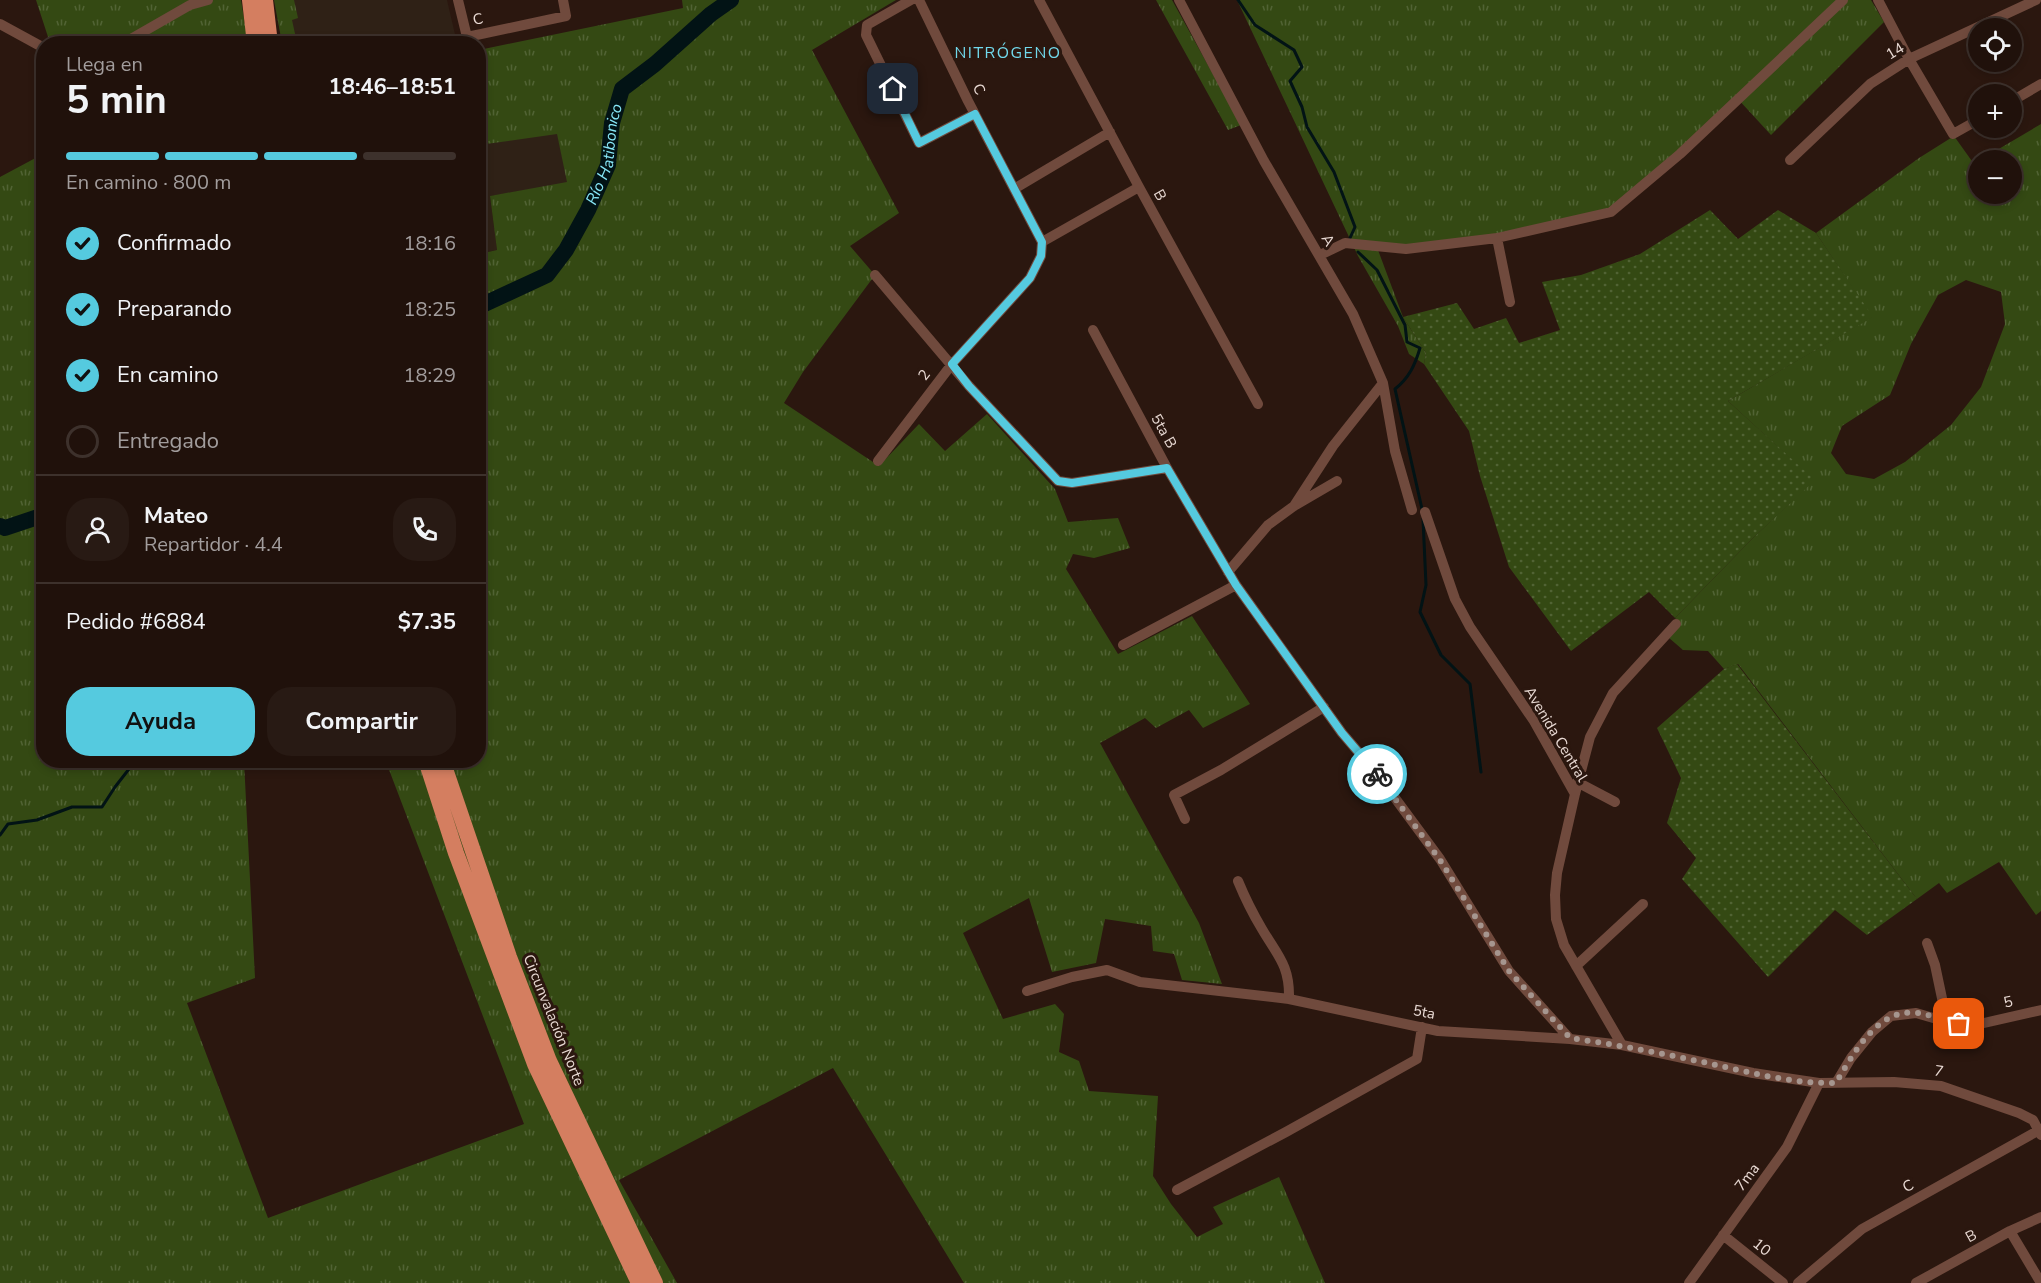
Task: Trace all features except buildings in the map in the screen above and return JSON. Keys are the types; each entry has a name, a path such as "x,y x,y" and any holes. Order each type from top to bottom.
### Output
{"highway":[{"path":"250,0 254,36"},
{"path":"265,0 269,36"},
{"name":"Circunvalación Norte","path":"429,768 456,853 535,1064 639,1283"},
{"name":"Circunvalación Norte","path":"445,768 509,957 549,1061 655,1283"}],"street":[{"path":"136,36 190,6 208,0"},
{"name":"C","path":"458,0 467,36"},
{"name":"C","path":"472,36 566,16 563,0"},
{"path":"911,0 867,25 866,34 919,143 975,114"},
{"name":"C","path":"919,0 1042,242"},
{"name":"B","path":"1039,0 1258,404"},
{"name":"A","path":"1179,0 1264,161 1353,314 1383,383 1395,450 1412,510"},
{"path":"1320,255 1345,243 1406,249 1497,238 1611,212 1680,154 1843,0"},
{"path":"1878,0 1953,134 1968,126"},
{"name":"14","path":"1790,160 1870,84 1909,59 2036,0"},
{"path":"0,24 36,44"},
{"path":"2022,95 2041,84"},
{"path":"1014,189 1110,132"},
{"path":"1042,242 1139,187"},
{"path":"1497,238 1510,302"},
{"name":"2","path":"878,461 952,364 1030,278 1041,256 1042,242"},
{"path":"875,275 988,406 1058,481 1072,483 1167,468"},
{"name":"5ta B","path":"1093,330 1167,468 1236,585 1324,707 1378,775 1440,860 1509,971 1570,1038"},
{"path":"1294,506 1332,446 1383,383"},
{"path":"1228,572 1268,525 1294,506 1337,481"},
{"name":"Avenida Central","path":"1425,513 1455,599 1470,627 1534,721 1575,794 1557,873 1556,919 1564,945 1622,1045"},
{"path":"1123,645 1236,585"},
{"path":"1575,794 1590,737 1613,693 1676,624"},
{"path":"1185,819 1174,795 1221,770 1324,707"},
{"path":"1577,782 1615,802"},
{"path":"1238,881 1262,930 1285,966 1289,999"},
{"path":"1576,966 1643,904"},
{"path":"1927,943 1935,965 1947,1022"},
{"name":"5ta","path":"1027,991 1072,977 1107,970 1140,982 1289,999 1438,1031 1570,1038 1622,1045 1753,1073 1819,1083"},
{"name":"5","path":"1836,1083 1851,1058 1891,1016 1916,1013 1971,1026 2041,1011"},
{"path":"1177,1190 1416,1059 1422,1028"},
{"name":"7","path":"1819,1083 1894,1082 1941,1086 2019,1113 2032,1120 2040,1131"},
{"name":"7ma","path":"1689,1283 1787,1147 1819,1083"},
{"name":"C","path":"1798,1283 1862,1229 2040,1131"},
{"name":"B","path":"1916,1283 2041,1216"},
{"path":"2010,1231 2041,1283"},
{"name":"10","path":"1723,1234 1783,1283"}],"shaded area":[{"path":"274,0 447,0 455,36 281,36"},
{"path":"557,133 568,183 490,196 497,250 486,252 486,144"}],"green space":[{"path":"36,0 241,0 247,36 48,36"},
{"path":"274,0 294,0 298,18 292,20 295,36 281,36"},
{"path":"682,0 896,0 812,50 899,213 850,246 875,275 803,372 784,403 879,466 919,424 945,451 987,414 1055,489 1068,522 1118,518 1130,548 1094,558 1073,554 1066,569 1118,654 1192,616 1250,704 1203,728 1189,710 1156,728 1145,718 1100,743 1199,923 1222,984 1182,980 1174,954 1153,951 1151,926 1105,919 1096,963 1052,972 1029,898 963,933 1003,1019 1055,1004 1064,1014 1059,1052 1079,1061 1089,1091 1158,1096 1153,1176 1197,1237 1223,1224 1213,1207 1279,1177 1325,1283 964,1283 833,1068 619,1180 677,1283 0,1283 0,177 36,158 36,768 244,768 255,978 187,1003 268,1218 524,1124 388,768 486,768 486,252 497,250 490,196 567,182 557,134 486,144 486,49 683,8"},
{"path":"1156,0 1172,0 1241,125 1228,130"},
{"path":"1237,0 1871,0 1884,22 1771,135 1737,98 1613,209 1497,238 1378,250 1403,317 1426,353 1424,364 1409,354 1398,326 1358,256"},
{"path":"2041,124 2041,911 2036,915 1999,862 1947,893 1939,883 1917,899 1738,664 1724,669 1708,651 1683,650 1668,637 1679,622 1675,618 1752,539 1814,480 1728,401 1872,317 1816,233 1919,158 1954,136 1968,156 1968,204 2022,204 2022,150 1997,150 2017,138 2022,138 2022,135","holes":["1966,280 2001,292 2005,324 1981,387 1951,425 1905,462 1874,479 1846,474 1831,453 1842,426 1890,395 1911,344 1938,295"]},
{"path":"1710,210 1738,239 1778,210 1816,233 1873,317 1728,401 1815,480 1752,539 1675,618 1649,592 1571,651 1509,567 1480,476 1469,431 1424,364 1426,353 1403,317 1457,303 1474,329 1506,318 1519,343 1560,330 1542,282 1581,275 1640,254"},
{"path":"1737,664 1917,899 1867,935 1835,910 1768,977 1682,879 1696,858 1667,823 1681,778 1657,728 1724,669"}],"waterway":[{"name":"Río Hatibonico","path":"486,303 547,275 566,250 588,210 608,165 612,123 622,89 655,64 711,14 731,0"},
{"path":"1238,0 1255,25 1294,50 1302,67 1290,81 1302,107 1307,127 1334,172 1355,227 1350,238"},
{"path":"1358,252 1377,270 1405,325 1407,342 1420,348 1411,371 1395,389 1422,509"},
{"name":"Río Hatibonico","path":"0,526 5,528 36,518"},
{"path":"1423,519 1426,585 1420,612 1441,655 1470,684 1481,772"},
{"path":"0,835 8,824 37,820 72,807 102,807 130,768"}],"way so far":[{"path":"1377,774 1440,860 1509,971 1570,1038 1622,1045 1753,1073 1819,1083 1836,1083 1861,1045 1891,1016 1916,1013 1959,1024"}],"district":[{"name":"NITRÓGENO","path":"1008,53"}],"route":[{"path":"893,89 919,143 975,114 1042,242 1041,256 1030,278 952,364 969,386 1058,481 1072,483 1167,468 1236,585 1342,733 1377,774"}]}
